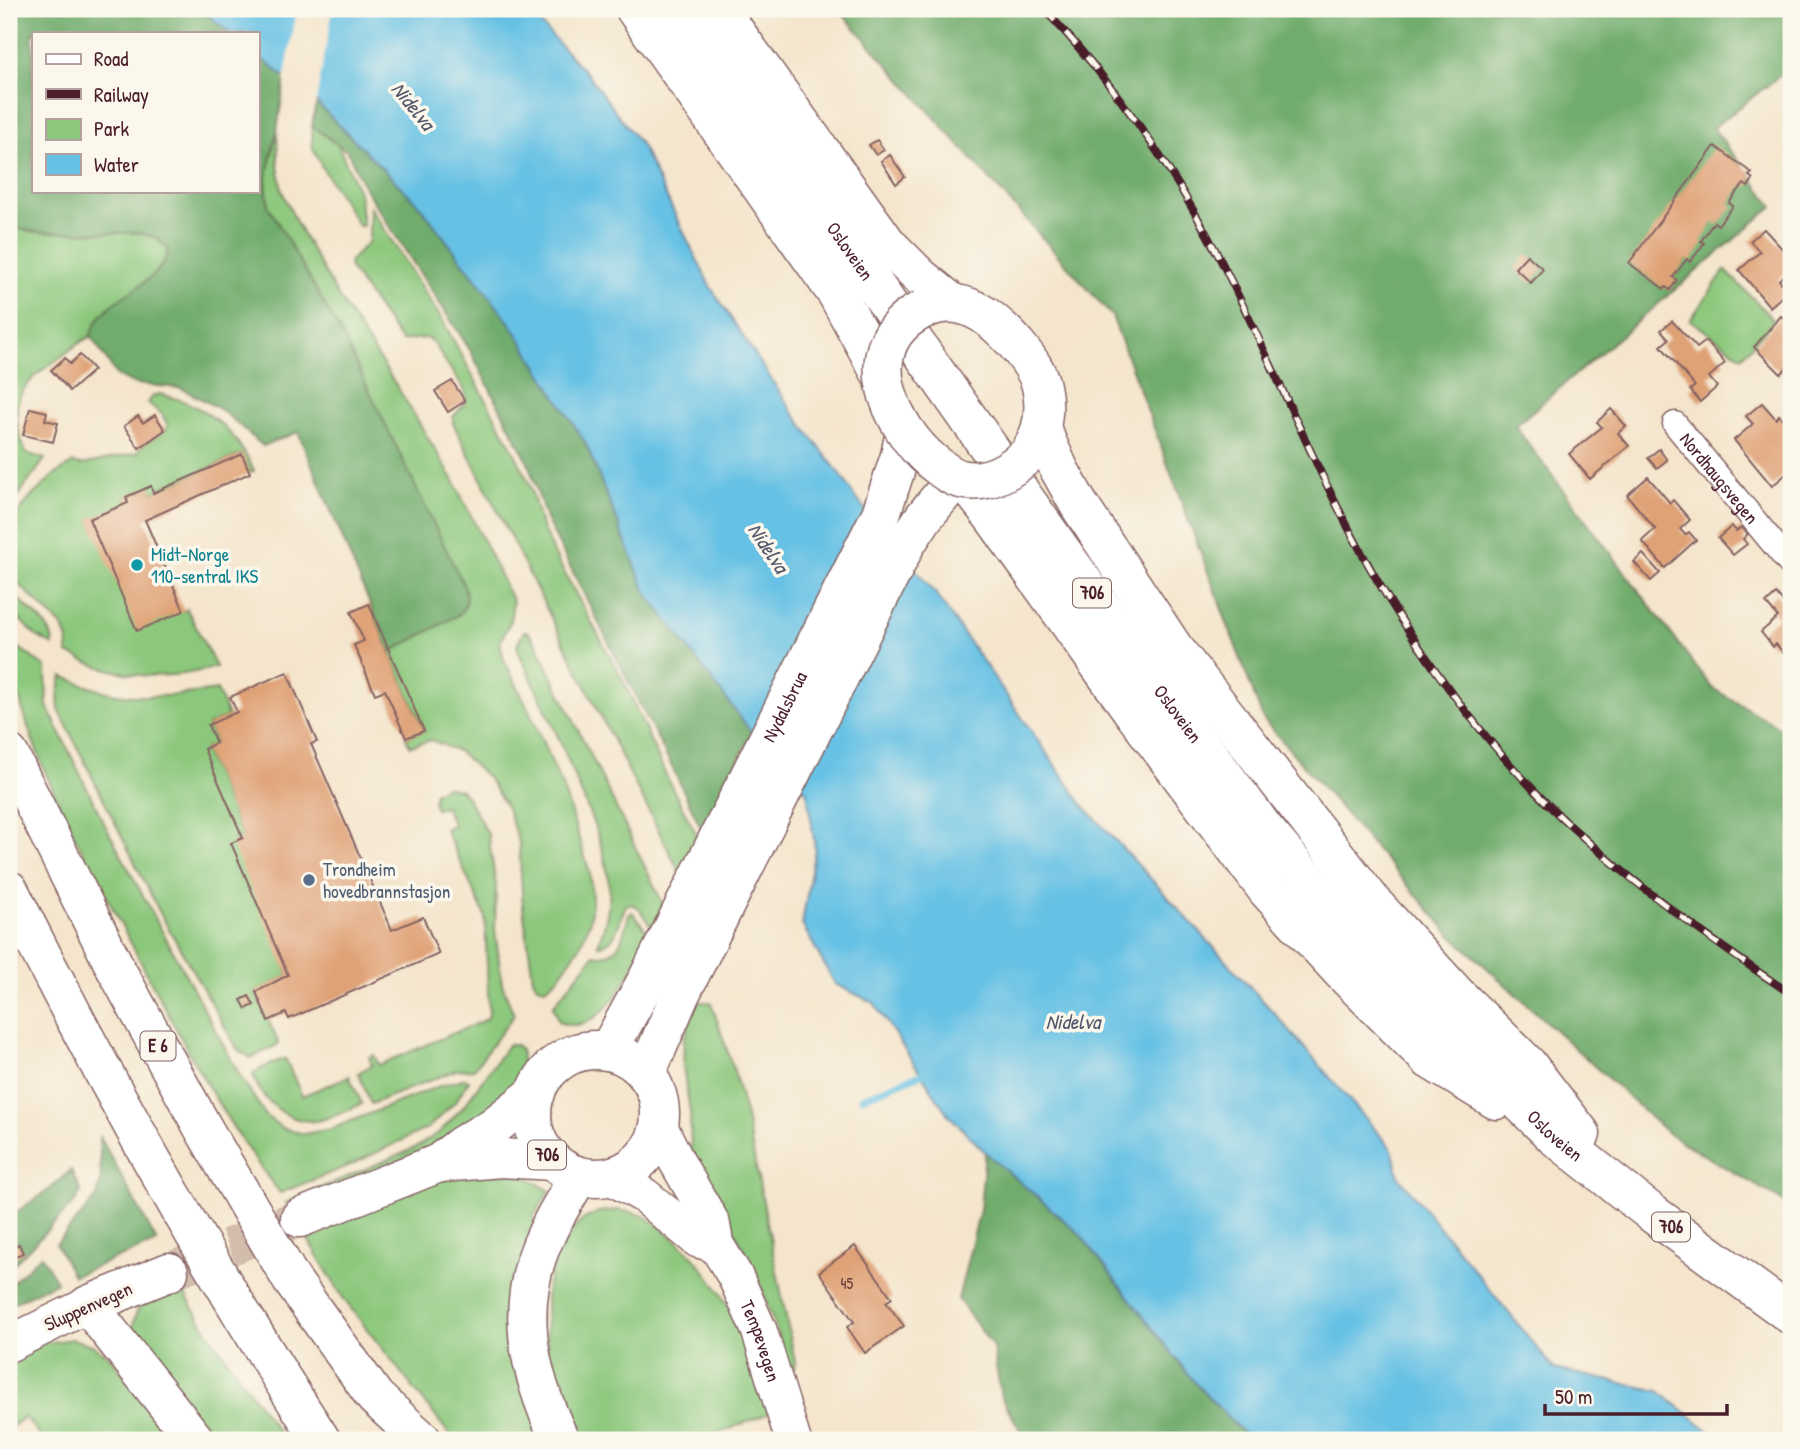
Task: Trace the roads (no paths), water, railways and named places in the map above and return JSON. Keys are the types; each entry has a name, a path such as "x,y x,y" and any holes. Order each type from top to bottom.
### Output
{"highway":[{"name":"706","path":"635,9 837,294 883,378 887,397 905,430 927,457 960,479 993,517 1135,715 1267,890 1341,971 1430,1060 1555,1136"},
{"name":"Osloveien","path":"680,9 1142,665 1265,830 1375,960 1555,1136 1791,1315"},
{"name":"706","path":"719,9 888,245 920,277 937,307 967,306 992,320 1022,351 1037,374 1044,407 1033,442 1059,469 1079,505 1173,647 1373,903 1527,1065 1627,1193"},
{"path":"883,378 885,355 892,338 912,315 937,307"},
{"name":"Nydalsbrua","path":"665,984 881,514 900,456 905,430"},
{"path":"960,479 981,480 1003,473 1033,442"},
{"name":"Nydalsbrua","path":"665,984 906,544 924,517 960,479"},
{"name":"E 6","path":"9,754 57,855 123,981 202,1128 291,1279 375,1397 422,1440"},
{"path":"9,890 69,1010 154,1167 321,1440"},
{"path":"560,1440 545,1409 528,1348 528,1296 546,1234 581,1171 627,1171 650,1149 659,1125 659,1101 654,1087 646,1074 629,1059 608,1051 665,984"},
{"path":"646,1074 665,984"},
{"name":"706","path":"300,1218 439,1163 536,1093 551,1069 564,1059 592,1050 608,1051"},
{"name":"706","path":"536,1093 533,1122 542,1149 581,1171"},
{"name":"706","path":"439,1163 501,1158 581,1171"},
{"name":"Sluppenvegen","path":"88,1305 169,1272"},
{"path":"88,1305 195,1440"}],"street":[{"name":"Nordhaugsvegen","path":"1675,424 1791,565"},
{"name":"Tempevegen","path":"659,1125 712,1223 716,1245 735,1276 759,1330 793,1440"},
{"path":"581,1171 645,1196 698,1240 716,1245"},
{"name":"Sluppenvegen","path":"9,1344 88,1305"}],"water":[{"name":"Nidelva","path":"200,9 527,9 588,75 641,145 710,286 794,414 855,497 935,593 1083,805 1275,1014 1392,1149 1399,1177 1554,1369 1659,1391 1720,1440 1250,1440 1195,1383 1079,1233 985,1152 947,1113 874,1003 835,984 802,924 815,848 807,792 752,733 646,592 586,444 512,326 420,206 316,102 259,57 259,32 229,32"}],"waterway":[{"path":"862,1098 926,1072"}],"tunnel":[{"path":"176,1269 295,1220"}],"railway":[{"path":"1044,9 1117,95 1181,189 1240,298 1321,473 1365,559 1409,631 1451,692 1522,778 1575,830 1680,916 1791,994"}],"place":[{"name":"Midt-Norge 110-sentral IKS","path":"137,565"},
{"name":"Trondheim hovedbrannstasjon","path":"309,880"}]}
